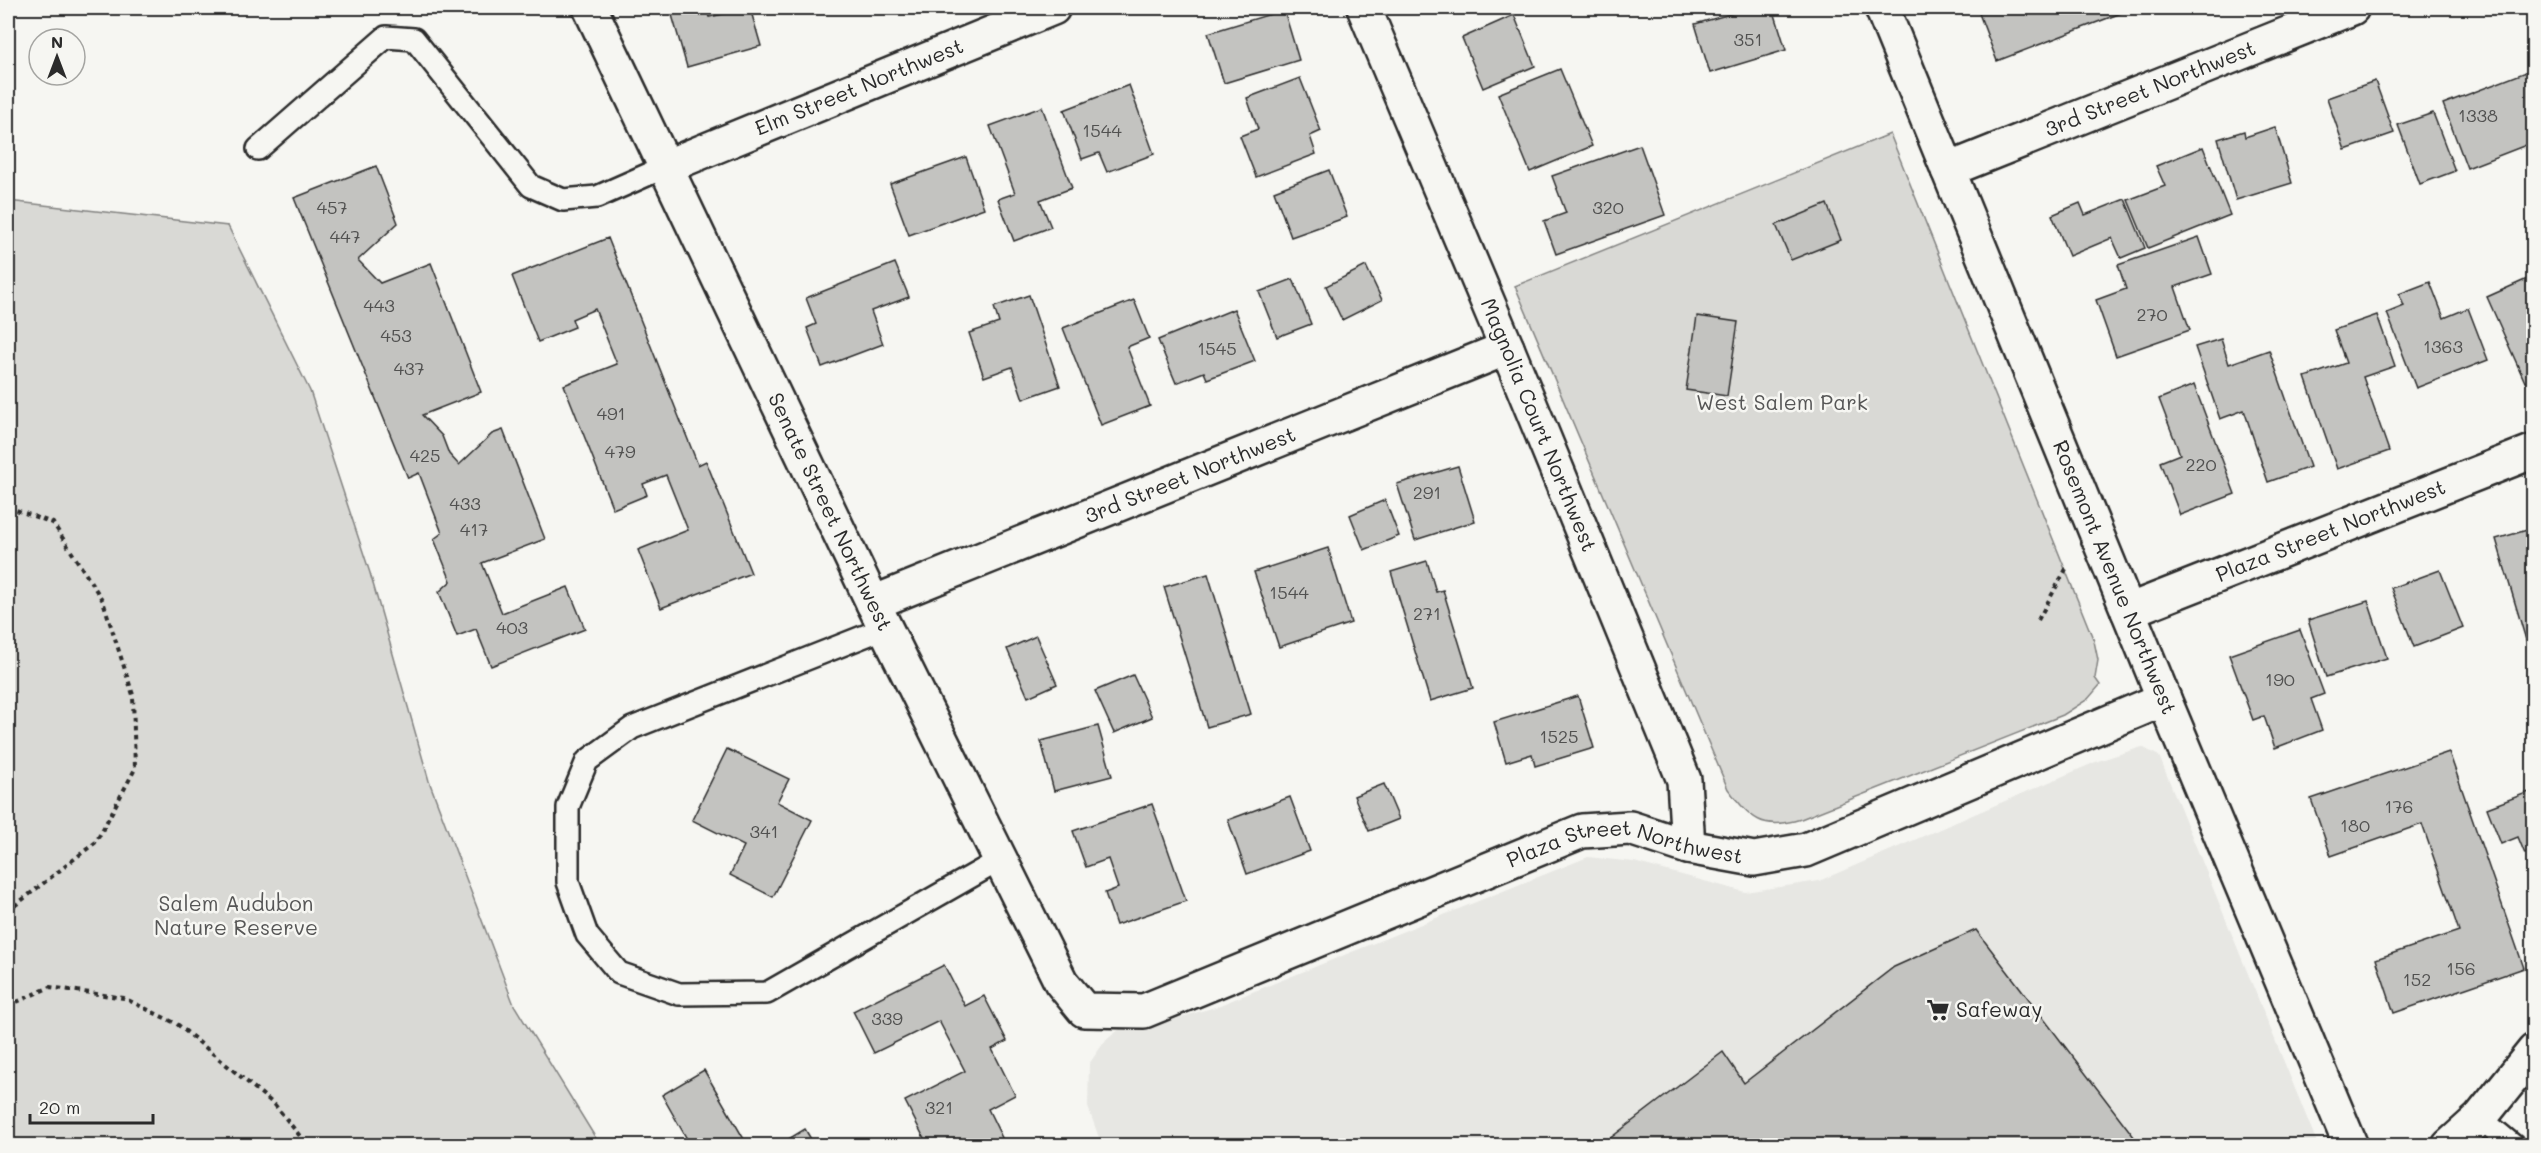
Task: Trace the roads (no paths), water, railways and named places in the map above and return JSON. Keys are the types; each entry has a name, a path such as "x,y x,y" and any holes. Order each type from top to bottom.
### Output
{"street":[{"name":"Senate Street Northwest","path":"590,8 879,616 1061,982 1084,1010"},
{"name":"Elm Street Northwest","path":"665,166 1053,8"},
{"name":"Magnolia Court Northwest","path":"1364,8 1507,348 1684,780 1688,847"},
{"name":"Rosemont Avenue Northwest","path":"1882,8 2127,611 2351,1146"},
{"name":"3rd Street Northwest","path":"1948,170 2352,8"},
{"name":"3rd Street Northwest","path":"879,616 1507,348"},
{"name":"Plaza Street Northwest","path":"2127,611 2534,451"},
{"name":"Plaza Street Northwest","path":"1084,1010 1144,1011 1582,831 1630,828 1688,847 1754,860 1806,850 2164,699"},
{"path":"2449,1146 2480,1118 2534,1051"}],"lane":[{"path":"258,149 386,37 414,39 531,186 563,200 597,197 665,166"},
{"path":"879,616 632,728 587,761 568,807 568,882 587,935 619,974 679,994 767,993 1000,860"},
{"path":"2480,1118 2514,1146"}],"place":[{"name":"Safeway","path":"1938,1010"}],"park label":[{"name":"West Salem Park","path":"1782,403"},
{"name":"Salem Audubon Nature Reserve","path":"236,916"}]}
